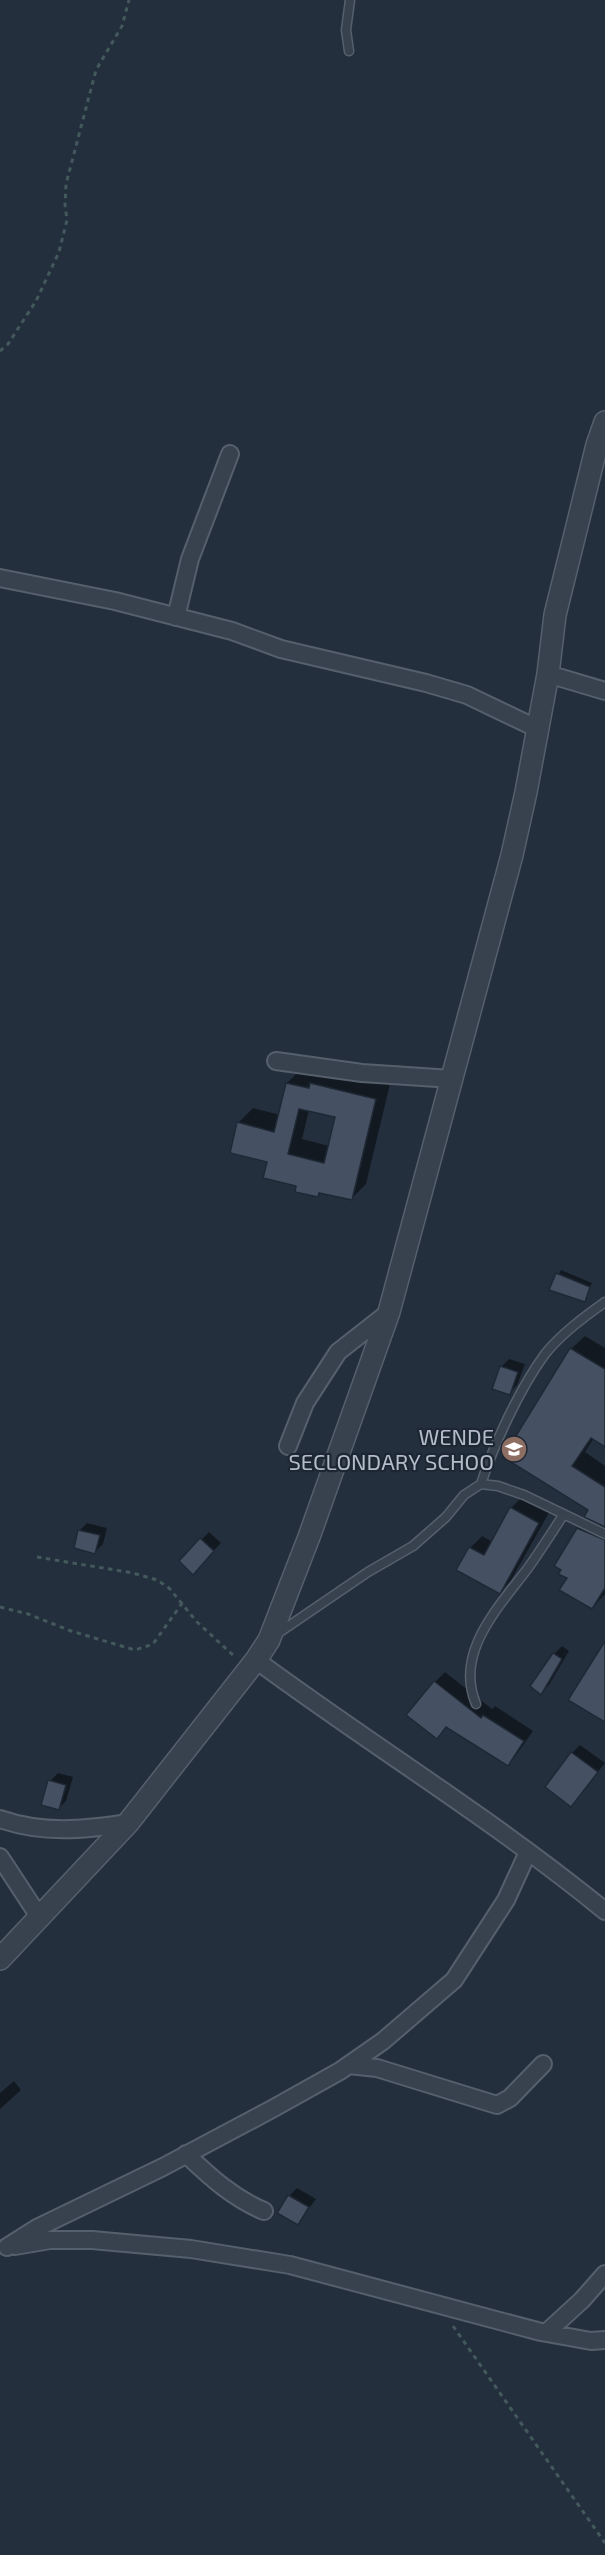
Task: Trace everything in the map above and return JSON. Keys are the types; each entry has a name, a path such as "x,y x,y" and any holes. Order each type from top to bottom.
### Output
{"street":[{"path":"0,1959 128,1823 252,1665 268,1640 309,1537 389,1311 485,948 512,855 548,674 555,615 605,422"},
{"path":"176,617 190,560 230,454"},
{"path":"0,578 115,601 232,631 281,649 467,695 538,729"},
{"path":"548,674 605,691"},
{"path":"276,1061 362,1072 452,1079"},
{"path":"288,1446 305,1403 338,1352 389,1311"},
{"path":"252,1665 329,1714 528,1852 605,1911"},
{"path":"0,1819 20,1826 55,1830 83,1830 128,1823"},
{"path":"3,2249 37,2228 186,2154 349,2065 383,2041 454,1980 506,1900 528,1852"},
{"path":"0,1857 40,1918"},
{"path":"349,2065 377,2068 497,2105 510,2098 543,2064"},
{"path":"186,2154 224,2189 245,2203 264,2211"},
{"path":"3,2249 50,2240 92,2240 190,2249 290,2265 546,2333 591,2341 605,2340"},
{"path":"546,2333 582,2300 605,2274"}],"lane":[{"path":"349,51 346,30 350,0"},
{"path":"268,1640 315,1606 412,1546 446,1517 464,1495 481,1484 490,1457 545,1354 574,1326 605,1302"},
{"path":"481,1484 498,1486 515,1492 605,1534"},
{"path":"476,1704 471,1692 469,1671 479,1639 492,1614 527,1569 564,1514"}],"path":[{"path":"0,351 24,321 59,252 67,220 64,205 66,184 96,70 122,26 129,0"},
{"path":"37,1557 147,1576 163,1584 183,1602 197,1622 252,1665"},
{"path":"0,1607 28,1614 71,1631 135,1650 153,1644 183,1602"},
{"path":"436,2303 605,2543"}],"building":[{"path":"286,1083 309,1088 310,1083 376,1099 352,1200 319,1193 318,1197 295,1192 296,1186 263,1178 267,1162 230,1153 237,1122 274,1132","holes":["299,1109 335,1117 324,1163 288,1154"]},
{"path":"556,1273 590,1287 585,1302 549,1290"},
{"path":"570,1348 605,1369 605,1447 591,1438 572,1466 605,1487 605,1527 584,1517 588,1510 503,1457"},
{"path":"500,1366 518,1372 510,1395 492,1389"},
{"path":"510,1507 539,1523 500,1594 456,1570 469,1547 484,1555"},
{"path":"577,1528 605,1540 605,1588 592,1609 559,1590 567,1578 558,1574 561,1570 554,1566"},
{"path":"78,1530 100,1535 95,1554 74,1548"},
{"path":"200,1538 214,1551 193,1575 179,1561"},
{"path":"605,1641 605,1722 568,1700"},
{"path":"553,1653 562,1659 541,1695 530,1686"},
{"path":"434,1681 481,1718 483,1715 524,1741 508,1766 446,1727 437,1739 406,1715"},
{"path":"571,1752 598,1772 571,1807 545,1787"},
{"path":"48,1780 66,1785 59,1810 41,1805"},
{"path":"288,2195 309,2207 298,2225 277,2213"}],"place":[{"name":"WENDE SECLONDARY SCHOO","path":"514,1449"}]}
